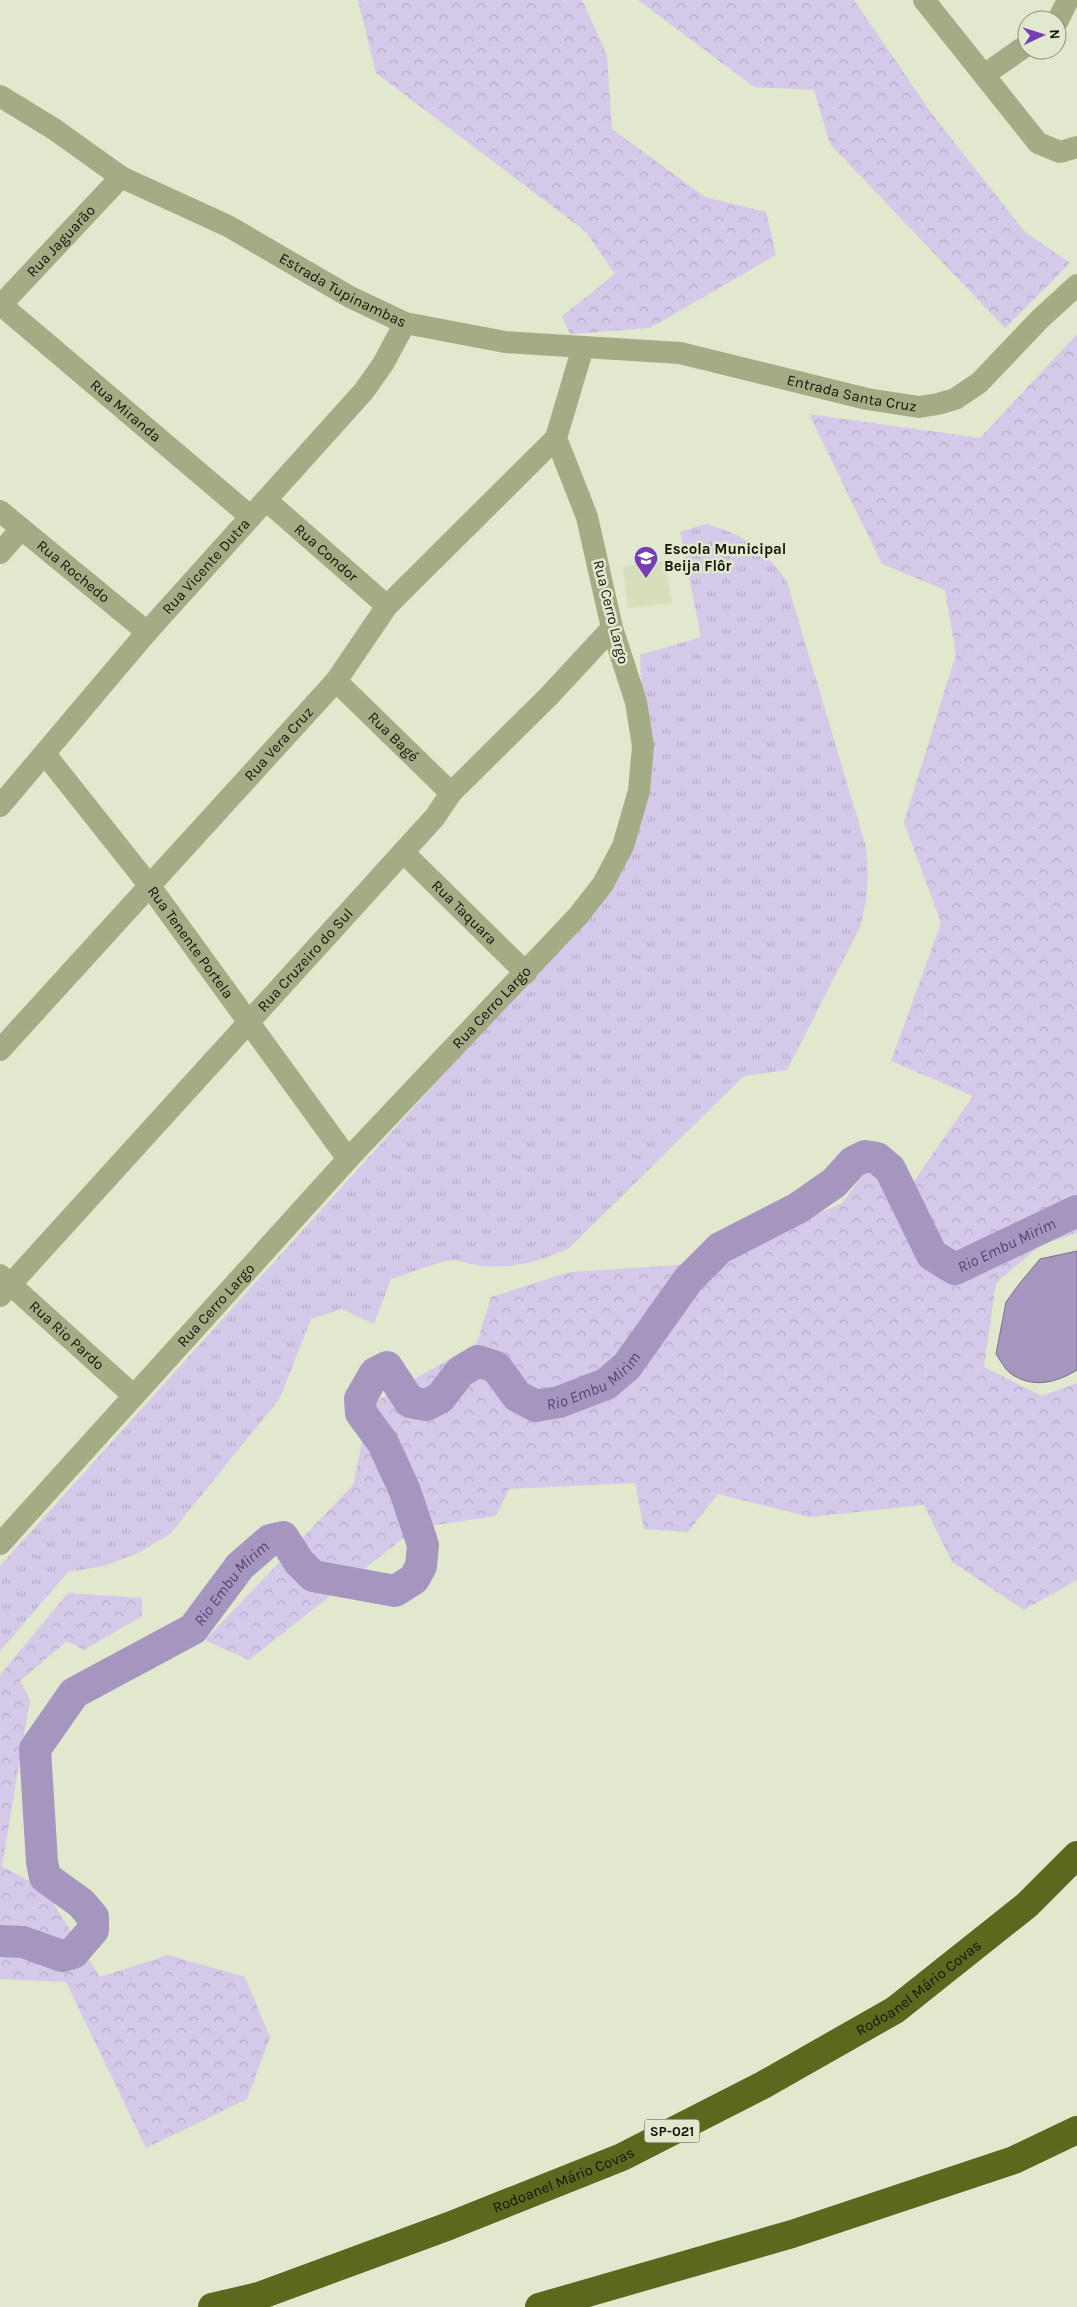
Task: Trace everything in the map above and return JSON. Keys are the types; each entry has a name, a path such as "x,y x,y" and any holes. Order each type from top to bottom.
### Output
{"highway":[{"name":"Rodoanel Mário Covas","path":"212,2307 268,2292 449,2226 604,2164 763,2085 895,2010 1027,1905 1077,1855"},
{"path":"539,2307 829,2222 1014,2160 1077,2130"}],"street":[{"path":"924,0 1038,143 1060,152 1077,147"},
{"path":"984,76 1017,52"},
{"name":"Estrada Tupinambas","path":"0,96 54,129 121,176 228,226 350,297 405,323 505,342 583,347"},
{"name":"Rua Jaguarão","path":"0,305 121,176"},
{"name":"Entrada Santa Cruz","path":"583,347 680,353 866,399 919,407 938,404 955,398 979,383 1075,291"},
{"name":"Rua Miranda","path":"0,305 251,517"},
{"name":"Rua Vicente Dutra","path":"0,806 147,632 364,391 383,364 405,323"},
{"path":"556,438 583,347"},
{"name":"Rua Vera Cruz","path":"0,1050 336,681 386,606 556,438"},
{"name":"Rua Cerro Largo","path":"0,1544 348,1159 526,973 578,916 603,884 622,846 639,791 643,746 636,702 612,628 587,517 556,438"},
{"name":"Rua Condor","path":"266,500 386,606"},
{"name":"Rua Rochedo","path":"0,511 147,632"},
{"path":"0,553 21,529"},
{"name":"Rua Cruzeiro do Sul","path":"3,1285 249,1021 435,817 451,793 549,696 612,628"},
{"name":"Rua Bagé","path":"336,681 451,793"},
{"name":"Rua Tenente Portela","path":"45,754 149,885 348,1159"},
{"name":"Rua Taquara","path":"403,852 526,973"},
{"name":"Rua Rio Pardo","path":"3,1285 134,1396"}],"shaded area":[{"name":"Escola Municipal Beija Flôr","path":"664,561 672,603 628,608 623,567"},
{"path":"1077,1251 1077,1370 1052,1381 1035,1383 1018,1378 1008,1371 996,1354 1006,1302 1040,1259"}],"green space":[{"path":"358,0 582,0 607,55 612,129 705,197 766,212 776,255 650,328 570,334 562,316 615,274 585,231 376,73"},
{"path":"638,0 854,0 932,114 1024,231 1070,263 1005,328 830,144 814,90 754,87"},
{"path":"1077,334 1077,1233 1041,1245 996,1283 984,1367 1042,1396 1077,1383 1077,1580 1024,1610 952,1562 924,1505 810,1517 718,1494 688,1532 644,1529 635,1483 509,1489 496,1516 416,1528 249,1660 205,1640 353,1485 370,1405 477,1343 491,1297 570,1272 709,1263 842,1203 868,1168 912,1184 973,1096 891,1061 941,923 904,822 956,654 945,590 882,564 809,414 980,438"},
{"path":"706,524 731,532 753,545 771,561 787,582 866,847 868,874 866,901 860,927 787,1070 744,1076 569,1248 524,1264 488,1266 473,1265 454,1260 432,1265 391,1279 374,1324 342,1309 311,1319 280,1398 170,1534 138,1553 104,1566 68,1572 0,1651 0,1566 606,894 623,864 642,713 640,655 701,637 680,532"},
{"path":"68,1593 142,1598 142,1616 84,1650 67,1641 20,1681 30,1700 2,1866 45,1890 100,1977 168,1955 245,1977 270,2037 247,2099 146,2148 66,1982 0,1979 0,1675"}],"waterway":[{"name":"Rio Embu Mirim","path":"0,1941 23,1942 62,1956 73,1953 93,1930 93,1917 81,1903 45,1877 42,1862 35,1749 74,1693 193,1629 240,1566 270,1540 283,1537 299,1562 313,1576 395,1591 414,1579 421,1566 423,1545 405,1491 383,1443 361,1413 360,1399 375,1373 387,1367 410,1402 426,1405 440,1398 460,1372 478,1361 496,1367 517,1396 536,1406 559,1402 606,1384 627,1366 688,1280 720,1248 798,1208 834,1183 853,1162 865,1156 877,1158 890,1169 932,1255 955,1269 1077,1211"}],"place":[{"name":"Escola Municipal Beija Flôr","path":"646,579"}]}
